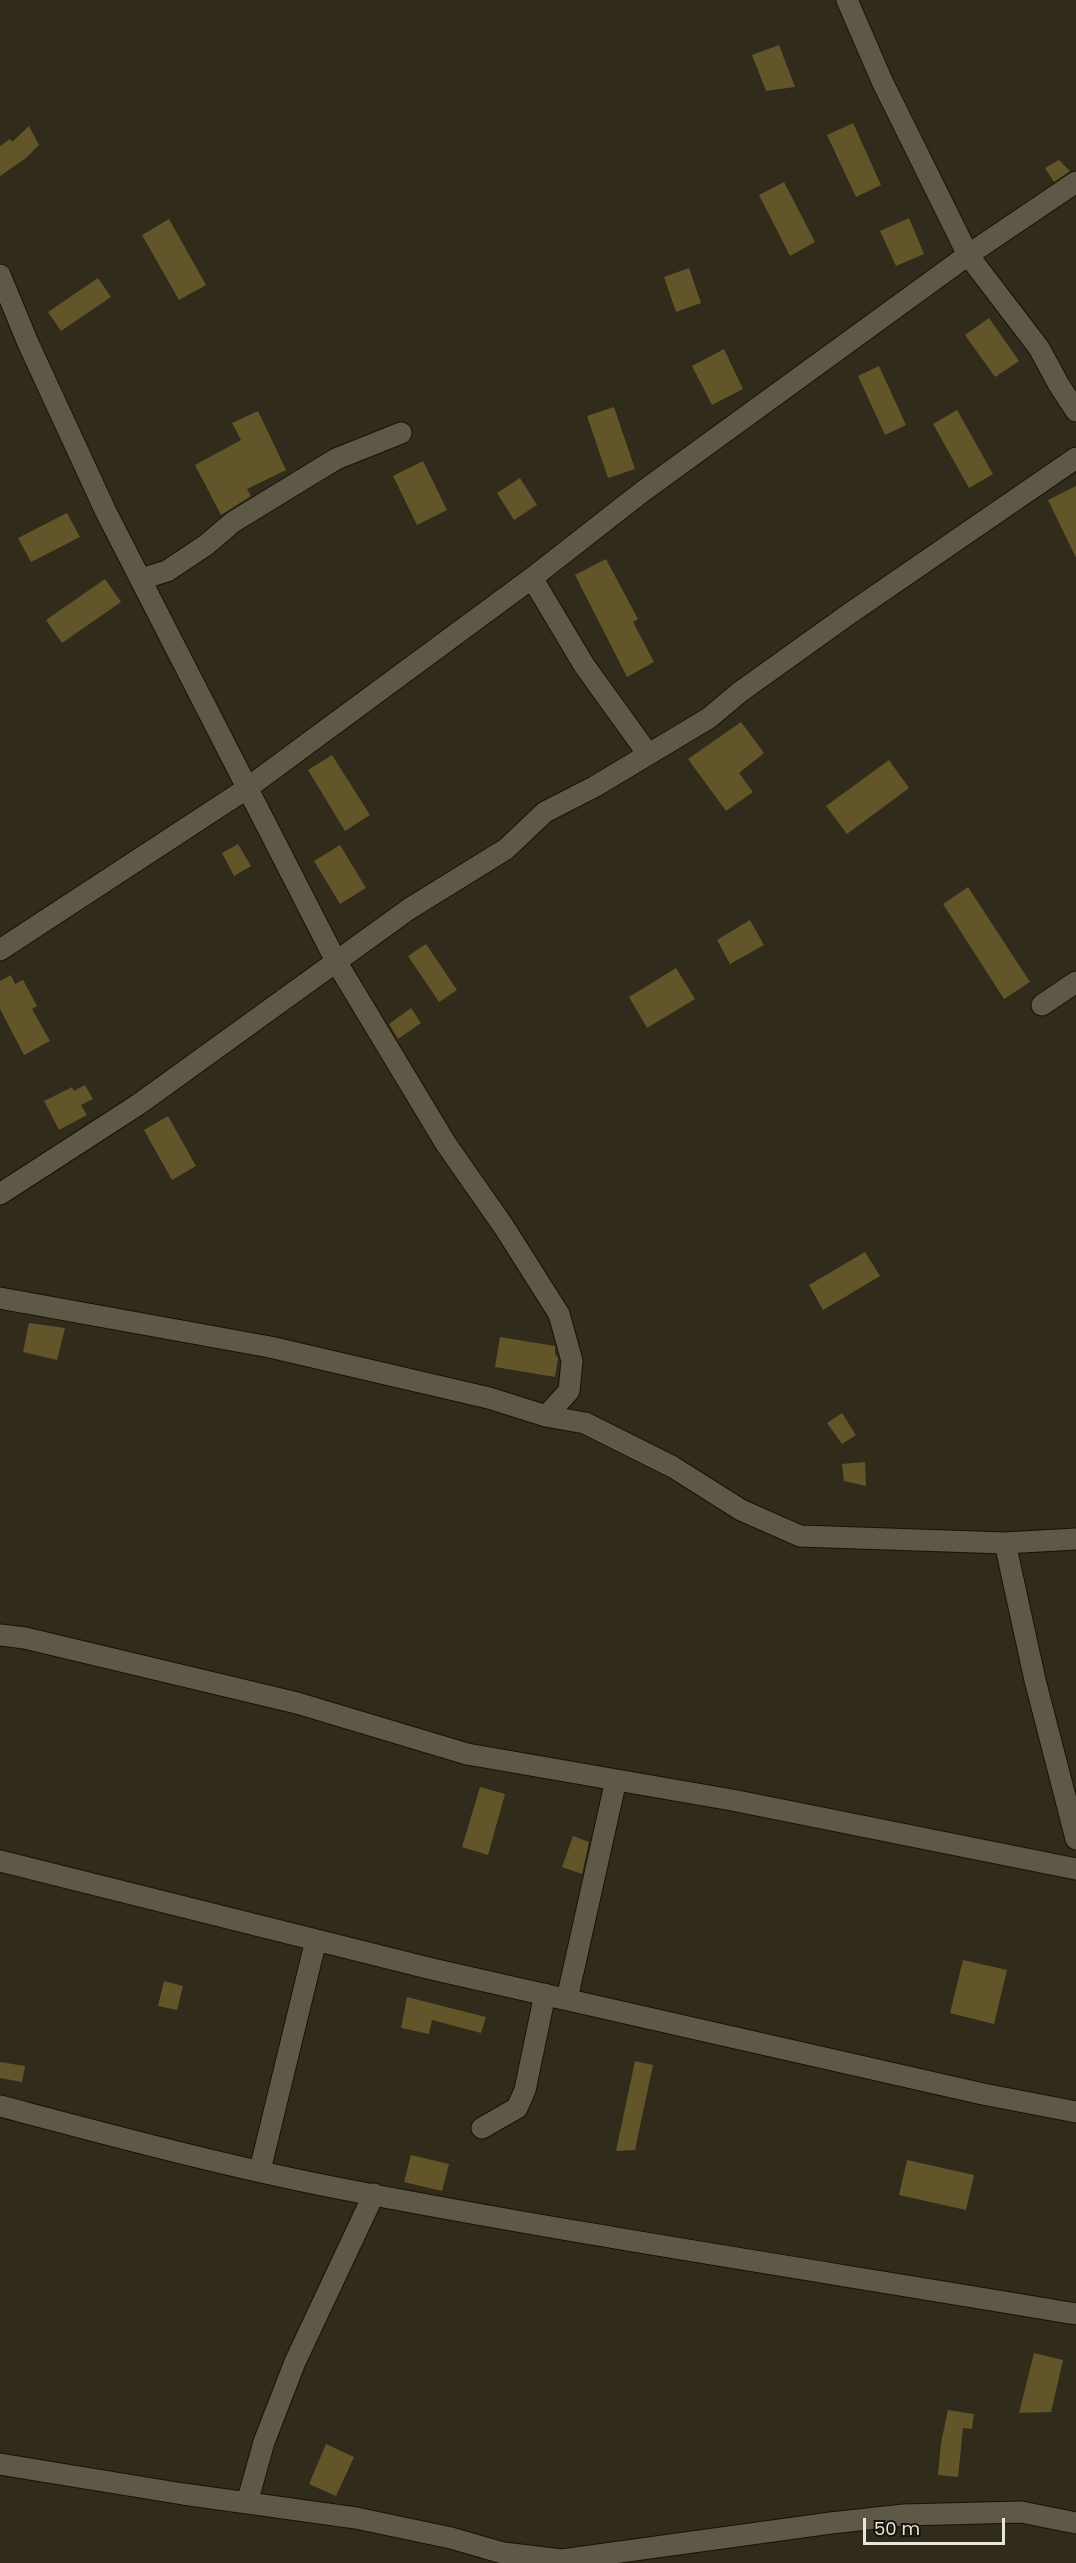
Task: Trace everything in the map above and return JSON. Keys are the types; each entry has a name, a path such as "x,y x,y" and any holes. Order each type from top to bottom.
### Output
{"street":[{"path":"847,0 882,81 968,255 1039,348 1059,386 1076,411"},
{"path":"0,950 246,789 531,578 642,492 968,255 1076,182"},
{"path":"0,275 28,343 106,512 337,963 446,1144 504,1227 559,1314 572,1361 568,1391 546,1416"},
{"path":"141,579 167,571 206,545 233,522 336,459 401,433"},
{"path":"0,1194 139,1104 409,909 506,849 544,812 594,788 709,718 740,692 849,614 1076,458"},
{"path":"531,578 584,665 648,754"},
{"path":"1042,1005 1076,982"},
{"path":"0,1298 270,1347 489,1398 546,1416 585,1423 673,1467 741,1510 800,1536 1005,1543 1076,1539"},
{"path":"1005,1543 1035,1680 1076,1839"},
{"path":"0,1635 25,1638 297,1703 467,1754 732,1800 1076,1869"},
{"path":"567,1999 616,1780"},
{"path":"0,1861 316,1940 545,1994 983,2094 1076,2112"},
{"path":"260,2170 316,1940"},
{"path":"482,2128 517,2108 525,2090 545,1994"},
{"path":"0,2106 107,2135 374,2194 598,2235 1076,2314"},
{"path":"247,2503 264,2442 295,2362 374,2194"},
{"path":"0,2464 356,2518 451,2538 503,2553 562,2560 904,2515 1021,2512 1076,2523"}],"building":[{"path":"779,45 795,87 766,91 752,55"},
{"path":"853,123 881,185 856,197 827,135"},
{"path":"29,126 39,145 26,158 0,176 0,146 10,139 12,142"},
{"path":"1059,160 1070,171 1054,182 1045,168"},
{"path":"784,182 815,242 790,256 759,195"},
{"path":"909,218 924,254 896,266 880,231"},
{"path":"169,219 206,285 179,300 142,235"},
{"path":"689,268 701,303 676,312 664,277"},
{"path":"98,278 111,297 61,331 48,312"},
{"path":"989,318 1019,361 995,377 965,335"},
{"path":"724,349 743,389 712,405 692,366"},
{"path":"879,366 906,425 885,435 858,376"},
{"path":"614,407 635,469 608,478 587,416"},
{"path":"957,410 993,474 969,488 933,424"},
{"path":"258,411 286,470 247,489 251,496 221,515 195,465 241,440 232,423"},
{"path":"423,461 447,510 417,525 393,476"},
{"path":"520,478 537,505 514,520 497,493"},
{"path":"1076,486 1076,558 1048,500"},
{"path":"67,513 80,537 31,562 18,538"},
{"path":"606,559 638,619 633,622 654,662 627,677 575,575"},
{"path":"105,579 121,602 62,643 46,620"},
{"path":"741,722 764,753 739,773 753,792 726,811 688,759"},
{"path":"332,755 370,815 345,831 308,770"},
{"path":"889,760 909,788 847,834 826,806"},
{"path":"238,844 251,866 234,876 222,853"},
{"path":"340,845 366,888 340,904 314,861"},
{"path":"968,887 1030,982 1004,999 943,904"},
{"path":"750,920 764,945 730,964 717,940"},
{"path":"426,944 457,990 439,1002 408,956"},
{"path":"676,968 695,999 647,1028 629,997"},
{"path":"11,975 15,984 23,980 37,1006 32,1009 50,1041 24,1055 0,1009 0,981"},
{"path":"411,1008 421,1023 398,1039 389,1024"},
{"path":"85,1085 93,1099 81,1105 87,1115 59,1130 44,1101 72,1087 74,1091"},
{"path":"168,1116 196,1166 172,1180 144,1130"},
{"path":"865,1252 880,1276 823,1310 809,1285"},
{"path":"29,1323 65,1328 57,1360 23,1352"},
{"path":"500,1337 555,1346 555,1354 558,1358 555,1377 495,1367"},
{"path":"842,1413 856,1435 842,1444 827,1423"},
{"path":"865,1462 866,1486 844,1481 842,1464"},
{"path":"480,1787 505,1794 488,1855 462,1847"},
{"path":"573,1836 589,1842 582,1874 562,1867"},
{"path":"963,1960 1007,1970 994,2024 950,2013"},
{"path":"164,1981 183,1986 177,2010 158,2006"},
{"path":"407,1997 486,2017 481,2033 432,2020 429,2034 401,2028"},
{"path":"635,2061 653,2065 635,2150 616,2151"},
{"path":"0,2062 25,2066 22,2082 0,2078"},
{"path":"411,2155 449,2164 442,2191 404,2182"},
{"path":"907,2160 974,2175 966,2210 899,2195"},
{"path":"1034,2353 1063,2360 1051,2412 1019,2413"},
{"path":"948,2410 974,2414 972,2429 963,2428 958,2477 938,2475 941,2443"},
{"path":"326,2444 354,2457 336,2496 309,2484"}]}
